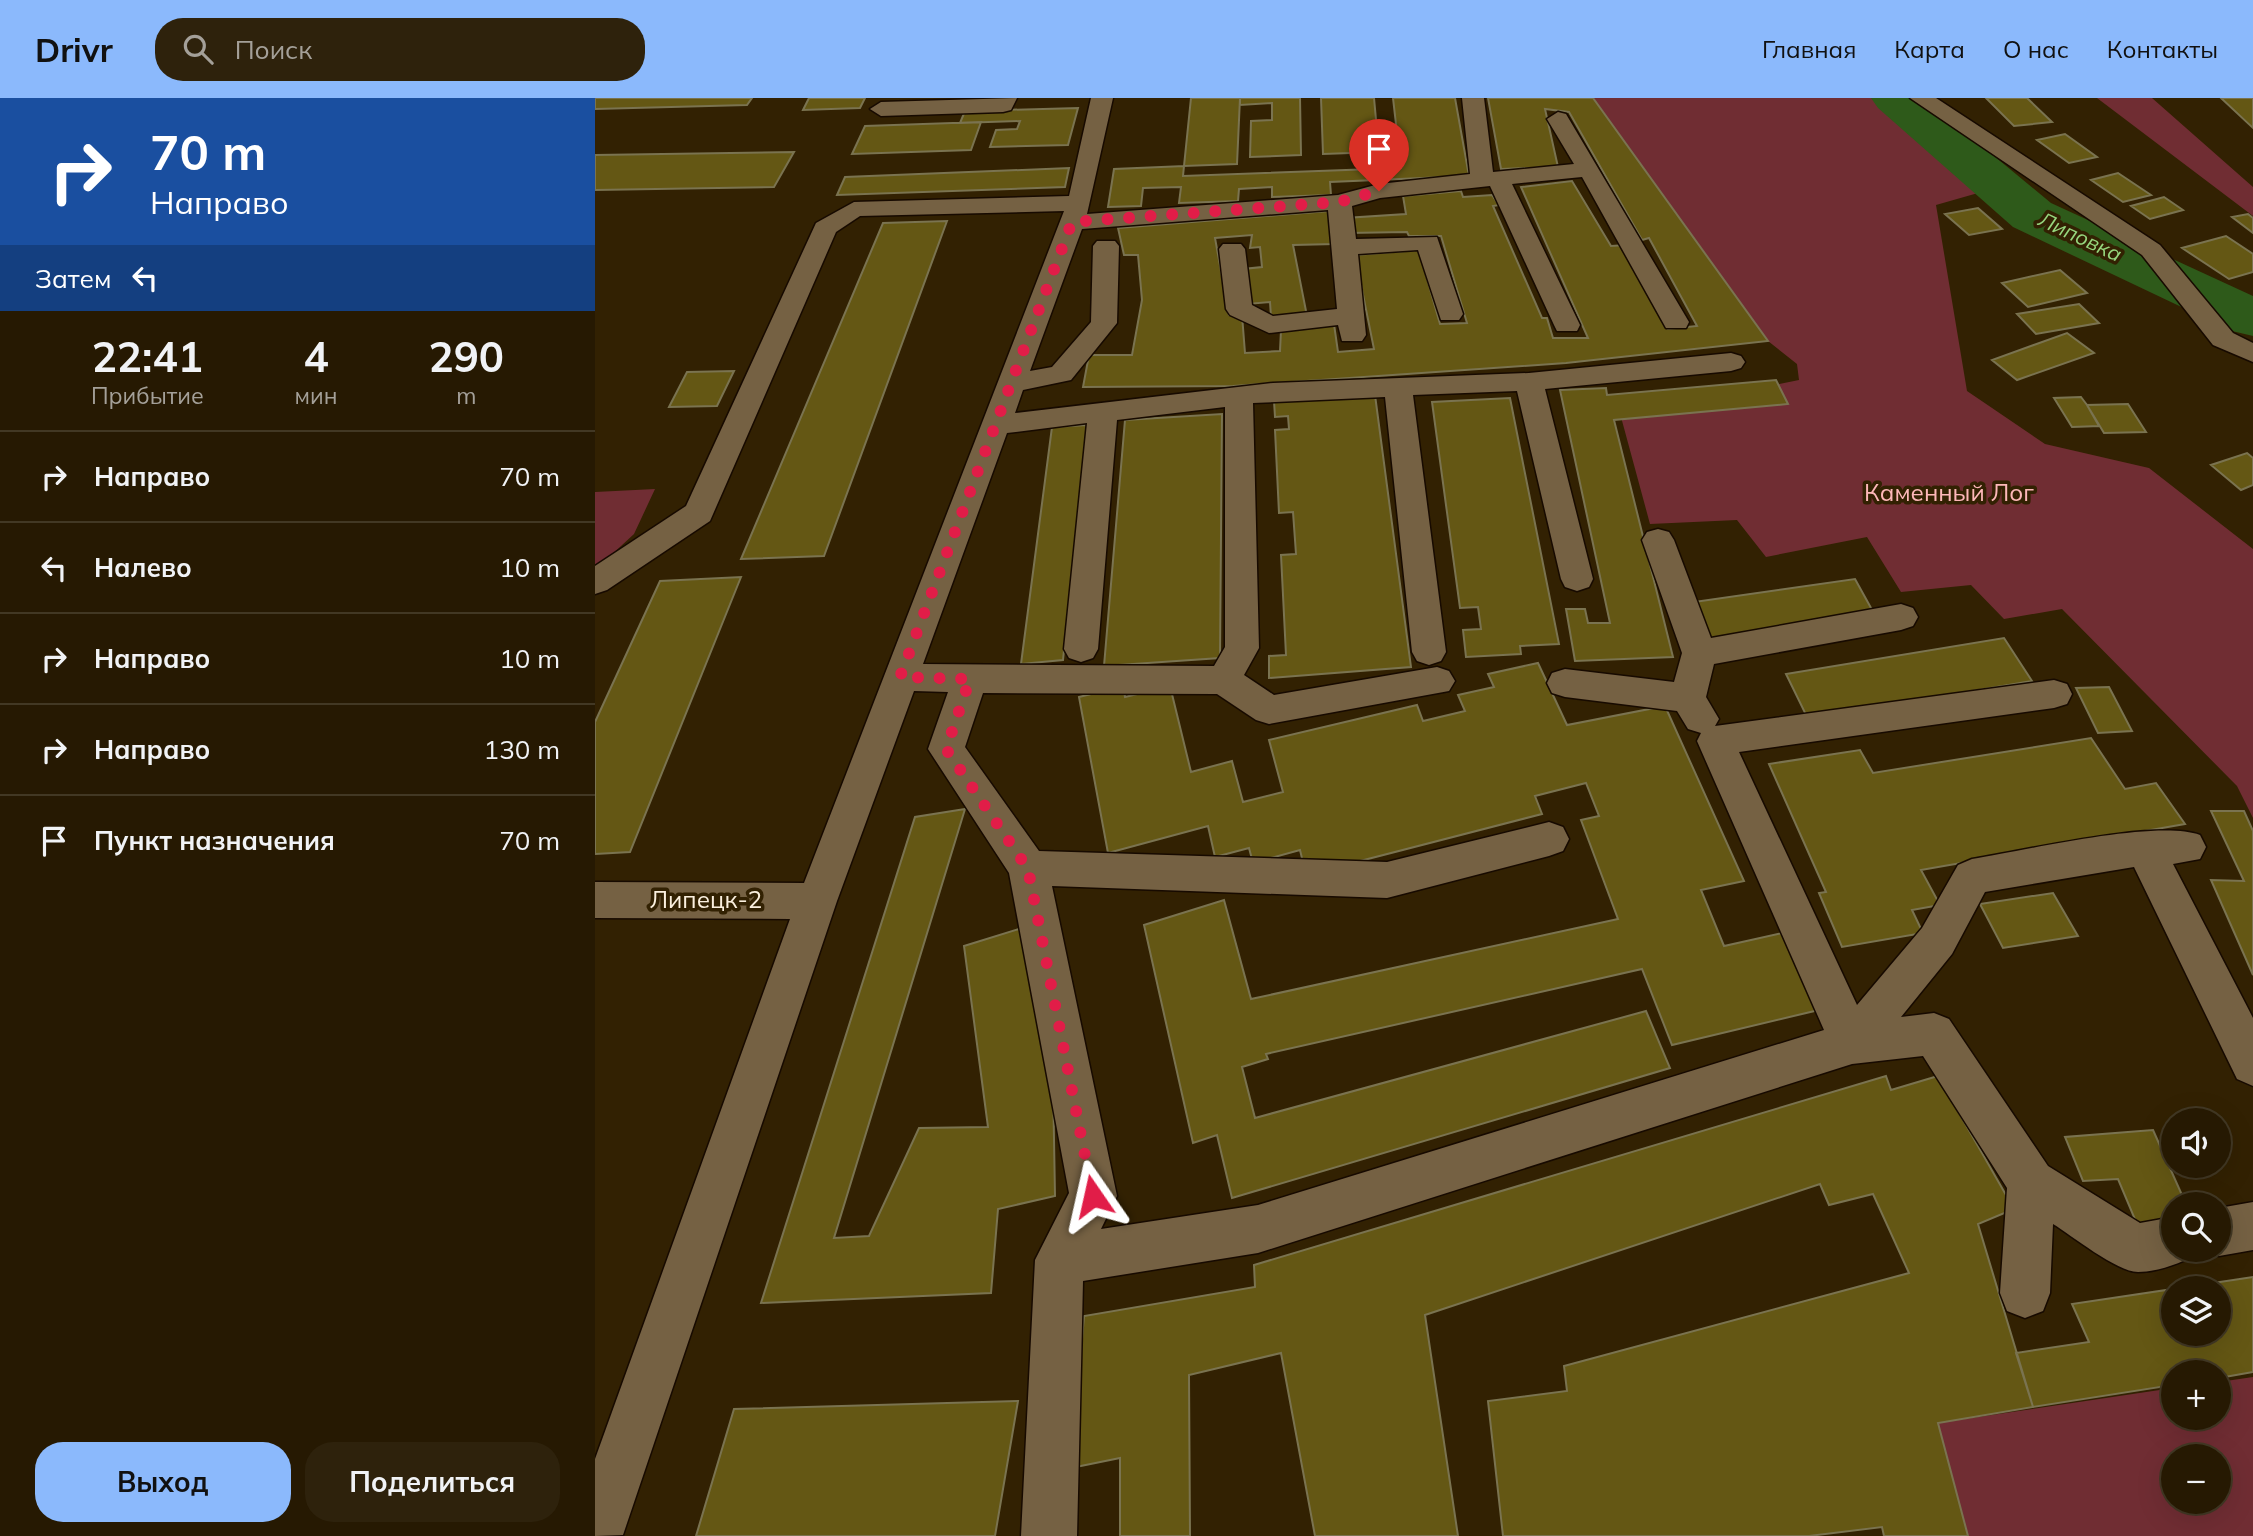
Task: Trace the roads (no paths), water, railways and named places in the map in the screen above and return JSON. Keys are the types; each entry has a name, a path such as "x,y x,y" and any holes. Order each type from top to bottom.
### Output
{"street":[{"path":"881,108 1003,105 1006,98"},
{"path":"595,1535 817,901 1076,213 1102,98"},
{"path":"1473,98 1490,179 1566,325"},
{"path":"1921,98 2151,250 2223,339 2253,354"},
{"path":"1558,119 1677,322"},
{"path":"595,582 699,513 825,228 854,209 1076,213 1339,202 1379,191 1589,169"},
{"path":"1232,250 1239,309 1269,325 1351,325 1339,202"},
{"path":"1345,247 1428,242 1450,314"},
{"path":"1010,384 1061,374 1104,323 1106,246"},
{"path":"995,425 1239,396 1529,382 1731,362"},
{"path":"1529,382 1577,579"},
{"path":"900,677 1224,680 1269,710 1433,666 1398,387"},
{"path":"1224,680 1242,648 1239,396"},
{"path":"1081,649 1103,412"},
{"path":"1658,540 1699,653 1688,698 1715,741 1852,1043"},
{"path":"1699,653 1901,617"},
{"path":"970,679 946,749 1028,869 1093,1196 1059,1260 1049,1536"},
{"path":"1565,683 1688,698"},
{"path":"1715,741 2054,694"},
{"path":"1028,869 1387,880 1549,839"},
{"path":"1852,1043 1937,941 1972,877 2145,848 2186,847"},
{"path":"2145,848 2253,1064"},
{"name":"Липецк-2","path":"595,900 817,901"},
{"path":"1059,1260 1258,1229 1852,1043 1934,1034 2031,1183 2136,1248 2161,1243"},
{"path":"2025,1293 2031,1183"},
{"path":"2231,1230 2253,1226"}],"waterway":[{"name":"Липовка","path":"1895,98 2032,215 2253,318"}],"park label":[{"name":"Каменный Лог","path":"1949,493"}]}
